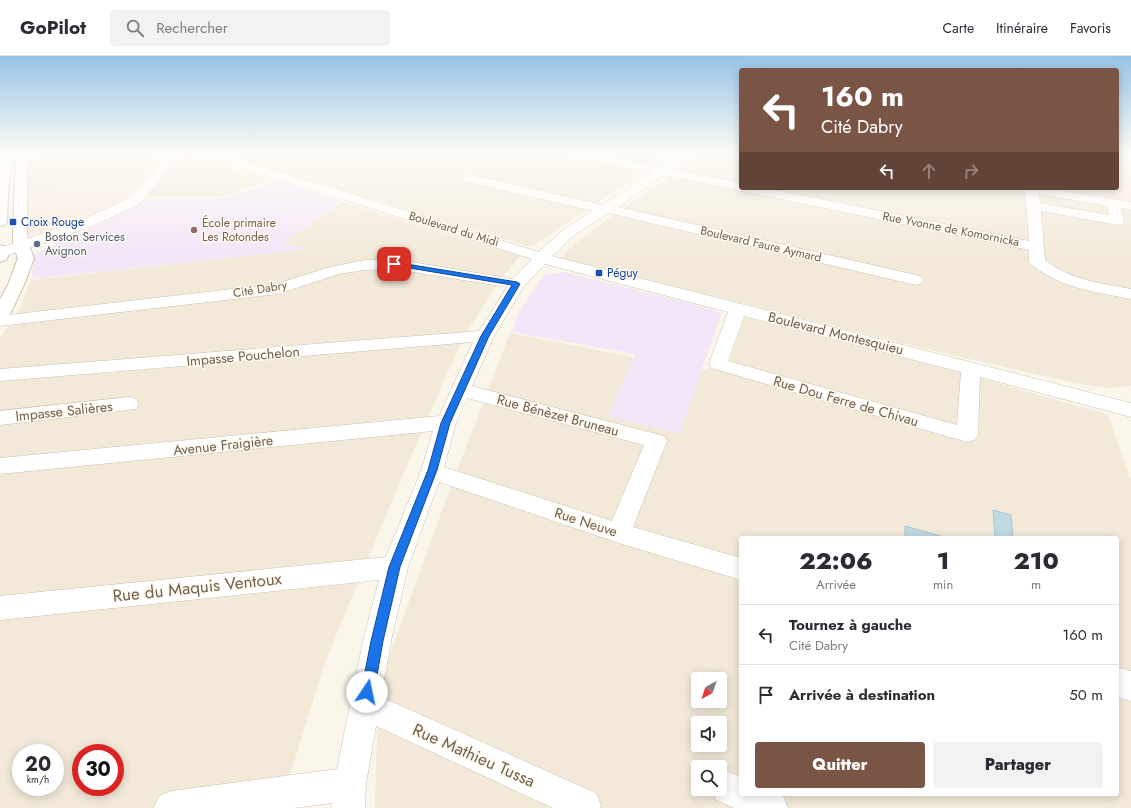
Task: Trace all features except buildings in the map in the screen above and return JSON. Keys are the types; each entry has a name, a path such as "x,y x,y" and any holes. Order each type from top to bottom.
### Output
{"main road":[{"path":"0,238 2,188"},
{"path":"0,316 26,258 21,246 22,188"},
{"path":"0,250 0,257"}],"street":[{"path":"0,253 85,224 134,201 146,188"},
{"name":"Boulevard du Midi","path":"319,188 541,257"},
{"name":"Boulevard Faure Aymard","path":"511,188 916,280"},
{"path":"171,808 349,796 377,641 395,567 432,470 446,423 485,336 517,284 541,257 568,234 637,188"},
{"name":"Rue Yvonne de Komornicka","path":"757,190 1036,247"},
{"path":"1030,190 1034,206 1037,262 1057,276 1074,282 1131,294"},
{"path":"1040,190 1131,206"},
{"path":"1034,206 1117,222 1113,203"},
{"name":"Boulevard Montesquieu","path":"541,257 1131,410"},
{"name":"Cité Dabry","path":"0,321 278,289 336,270 365,265 394,264 517,284"},
{"name":"Rue Dou Ferre de Chivau","path":"738,308 718,364 967,435 971,368"},
{"name":"Impasse Pouchelon","path":"0,375 485,336"},
{"name":"Rue Bénèzet Bruneau","path":"461,390 656,441 619,533"},
{"name":"Impasse Salières","path":"0,418 129,404"},
{"name":"Avenue Fraigière","path":"0,466 446,423"},
{"name":"Rue Neuve","path":"432,470 619,533 739,568"},
{"name":"Rue du Maquis Ventoux","path":"0,608 395,567"},
{"path":"1119,683 1131,686"},
{"name":"Rue Mathieu Tussa","path":"365,705 584,805"},
{"path":"728,788 739,793"},
{"path":"745,796 771,808"}],"shaded area":[{"path":"25,188 114,188 24,192"},
{"path":"137,188 120,204 98,214 45,234 28,235 30,193"},
{"path":"151,188 247,188 227,196 143,197"},
{"name":"École primaire Les Rotondes","path":"253,188 300,188 341,201 283,243 310,249 32,279 34,254 112,218 145,199 228,198"},
{"path":"334,188 618,188 531,247"},
{"path":"654,188 739,188 739,190 1029,190 1131,209 1131,386 1109,388 1075,383 925,349 561,258 573,245"},
{"path":"1119,188 1131,188 1131,201 1070,190 1119,190"},
{"path":"342,202 520,256 500,280 464,337 405,470 325,662 290,775 286,808 0,808 0,338 17,316 31,280 307,249 283,243"},
{"path":"564,272 716,310 721,315 679,434 608,416 635,354 512,332 519,312 544,275"},
{"path":"745,317 951,370 1103,413 1109,418 1131,480 1131,808 375,808 378,687 448,494 510,333 705,371 725,359 737,320"}],"water":[{"path":"993,510 1011,515 1013,536 995,536"},
{"path":"905,526 940,536 905,536"}],"place":[{"name":"Croix Rouge","path":"13,222"},
{"name":"École primaire Les Rotondes","path":"194,230"},
{"name":"Boston Services Avignon","path":"37,244"},
{"name":"Péguy","path":"599,273"}],"route":[{"path":"367,692 377,641 395,567 432,470 446,423 485,336 517,284 394,264"}]}
